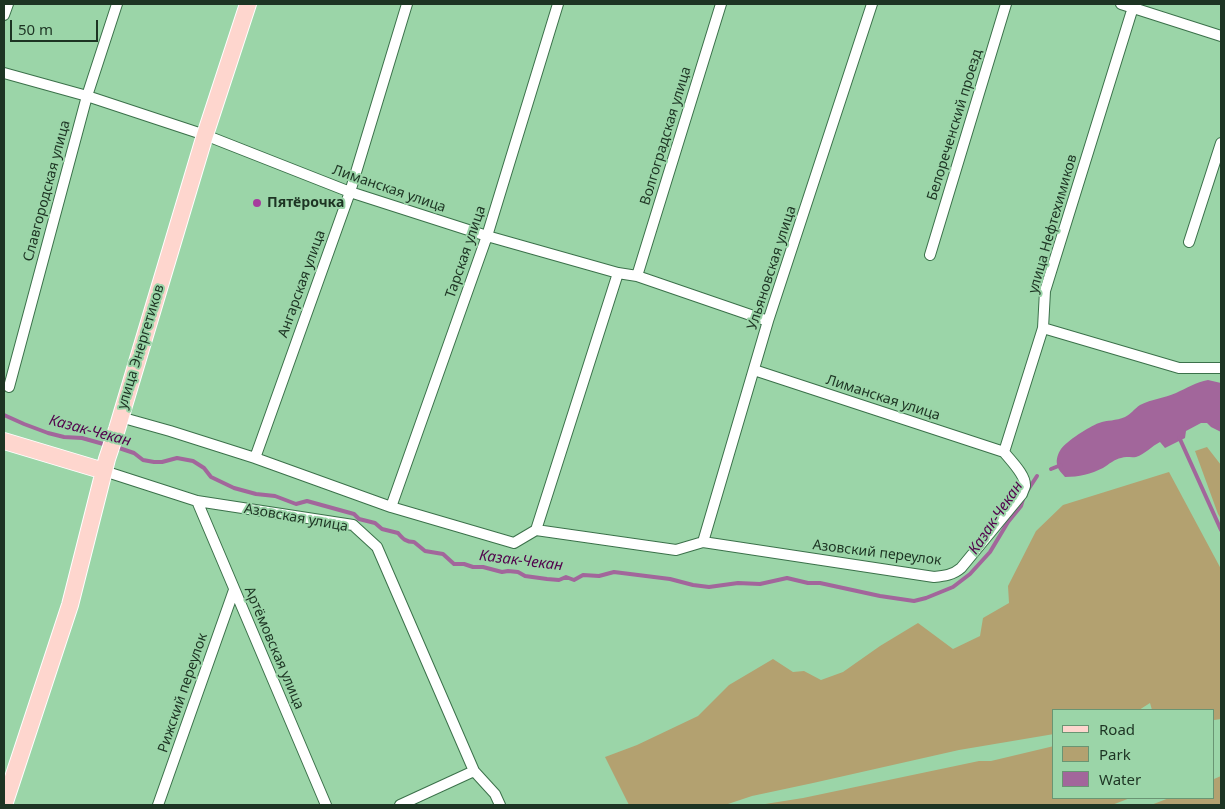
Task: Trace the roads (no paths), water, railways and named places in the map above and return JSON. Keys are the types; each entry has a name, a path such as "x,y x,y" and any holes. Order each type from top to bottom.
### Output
{"main road":[{"name":"улица Энергетиков","path":"4,805 70,605 105,465 205,135 248,4"},
{"name":"Азовская улица","path":"4,442 105,465"}],"street":[{"path":"4,15 8,4"},
{"name":"Славгородская улица","path":"9,388 87,96 117,4"},
{"name":"Ангарская улица","path":"255,458 350,192 407,4"},
{"name":"Тарская улица","path":"391,507 487,236 558,4"},
{"name":"Волгоградская улица","path":"637,276 721,4"},
{"name":"Ульяновская улица","path":"703,542 768,321 872,4"},
{"name":"Белореченский проезд","path":"930,254 1006,4"},
{"path":"1121,4 1134,6 1221,36"},
{"name":"улица Нефтехимиков","path":"1004,452 1043,328 1046,291 1134,6"},
{"name":"Лиманская улица","path":"4,73 87,96 205,135 350,192 487,236 618,273 637,276 768,321"},
{"path":"1189,242 1221,143"},
{"path":"536,530 618,273"},
{"path":"1043,328 1179,368 1221,368"},
{"name":"Лиманская улица","path":"754,370 1004,452"},
{"path":"119,423 170,431 255,458 391,507 514,543 536,530 676,550 703,542"},
{"name":"Азовский переулок","path":"703,542 934,577 950,575 961,568 1022,494 1025,486 1024,479 1004,452"},
{"name":"Азовская улица","path":"105,465 198,502 353,525 377,548 474,772"},
{"name":"Артёмовская улица","path":"198,502 326,805"},
{"name":"Рижский переулок","path":"158,805 234,590"},
{"path":"400,805 474,772 495,794 500,805"}],"water":[{"path":"1208,380 1221,383 1221,432 1207,423 1201,423 1186,431 1185,438 1165,448 1160,442 1139,456 1125,457 1103,468 1075,476 1065,477 1057,466 1057,456 1060,451 1068,442 1084,431 1099,423 1125,417 1144,403 1172,395"}],"waterway":[{"name":"Казак-Чекан","path":"4,415 48,433 64,437 82,438 107,445"},
{"path":"1179,437 1221,530"},
{"name":"Казак-Чекан","path":"116,447 134,453 143,460 162,462 177,458 193,461 204,468 211,477 234,488 256,494 275,496 296,504 307,501 354,514 359,519 375,523 382,529 398,533 405,540 414,542 425,551 443,554 454,564 483,567 502,572 518,572 525,576 547,579 559,580 566,577 574,580 583,575 599,576 614,572 670,579 709,587 738,583 760,584 787,578 914,601 953,587 970,574 990,552 1008,522 1021,506 1024,496 1037,476"},
{"name":"Казак-Чекан","path":"1051,469 1061,465"}],"place":[{"name":"Пятёрочка","path":"257,203"}]}
